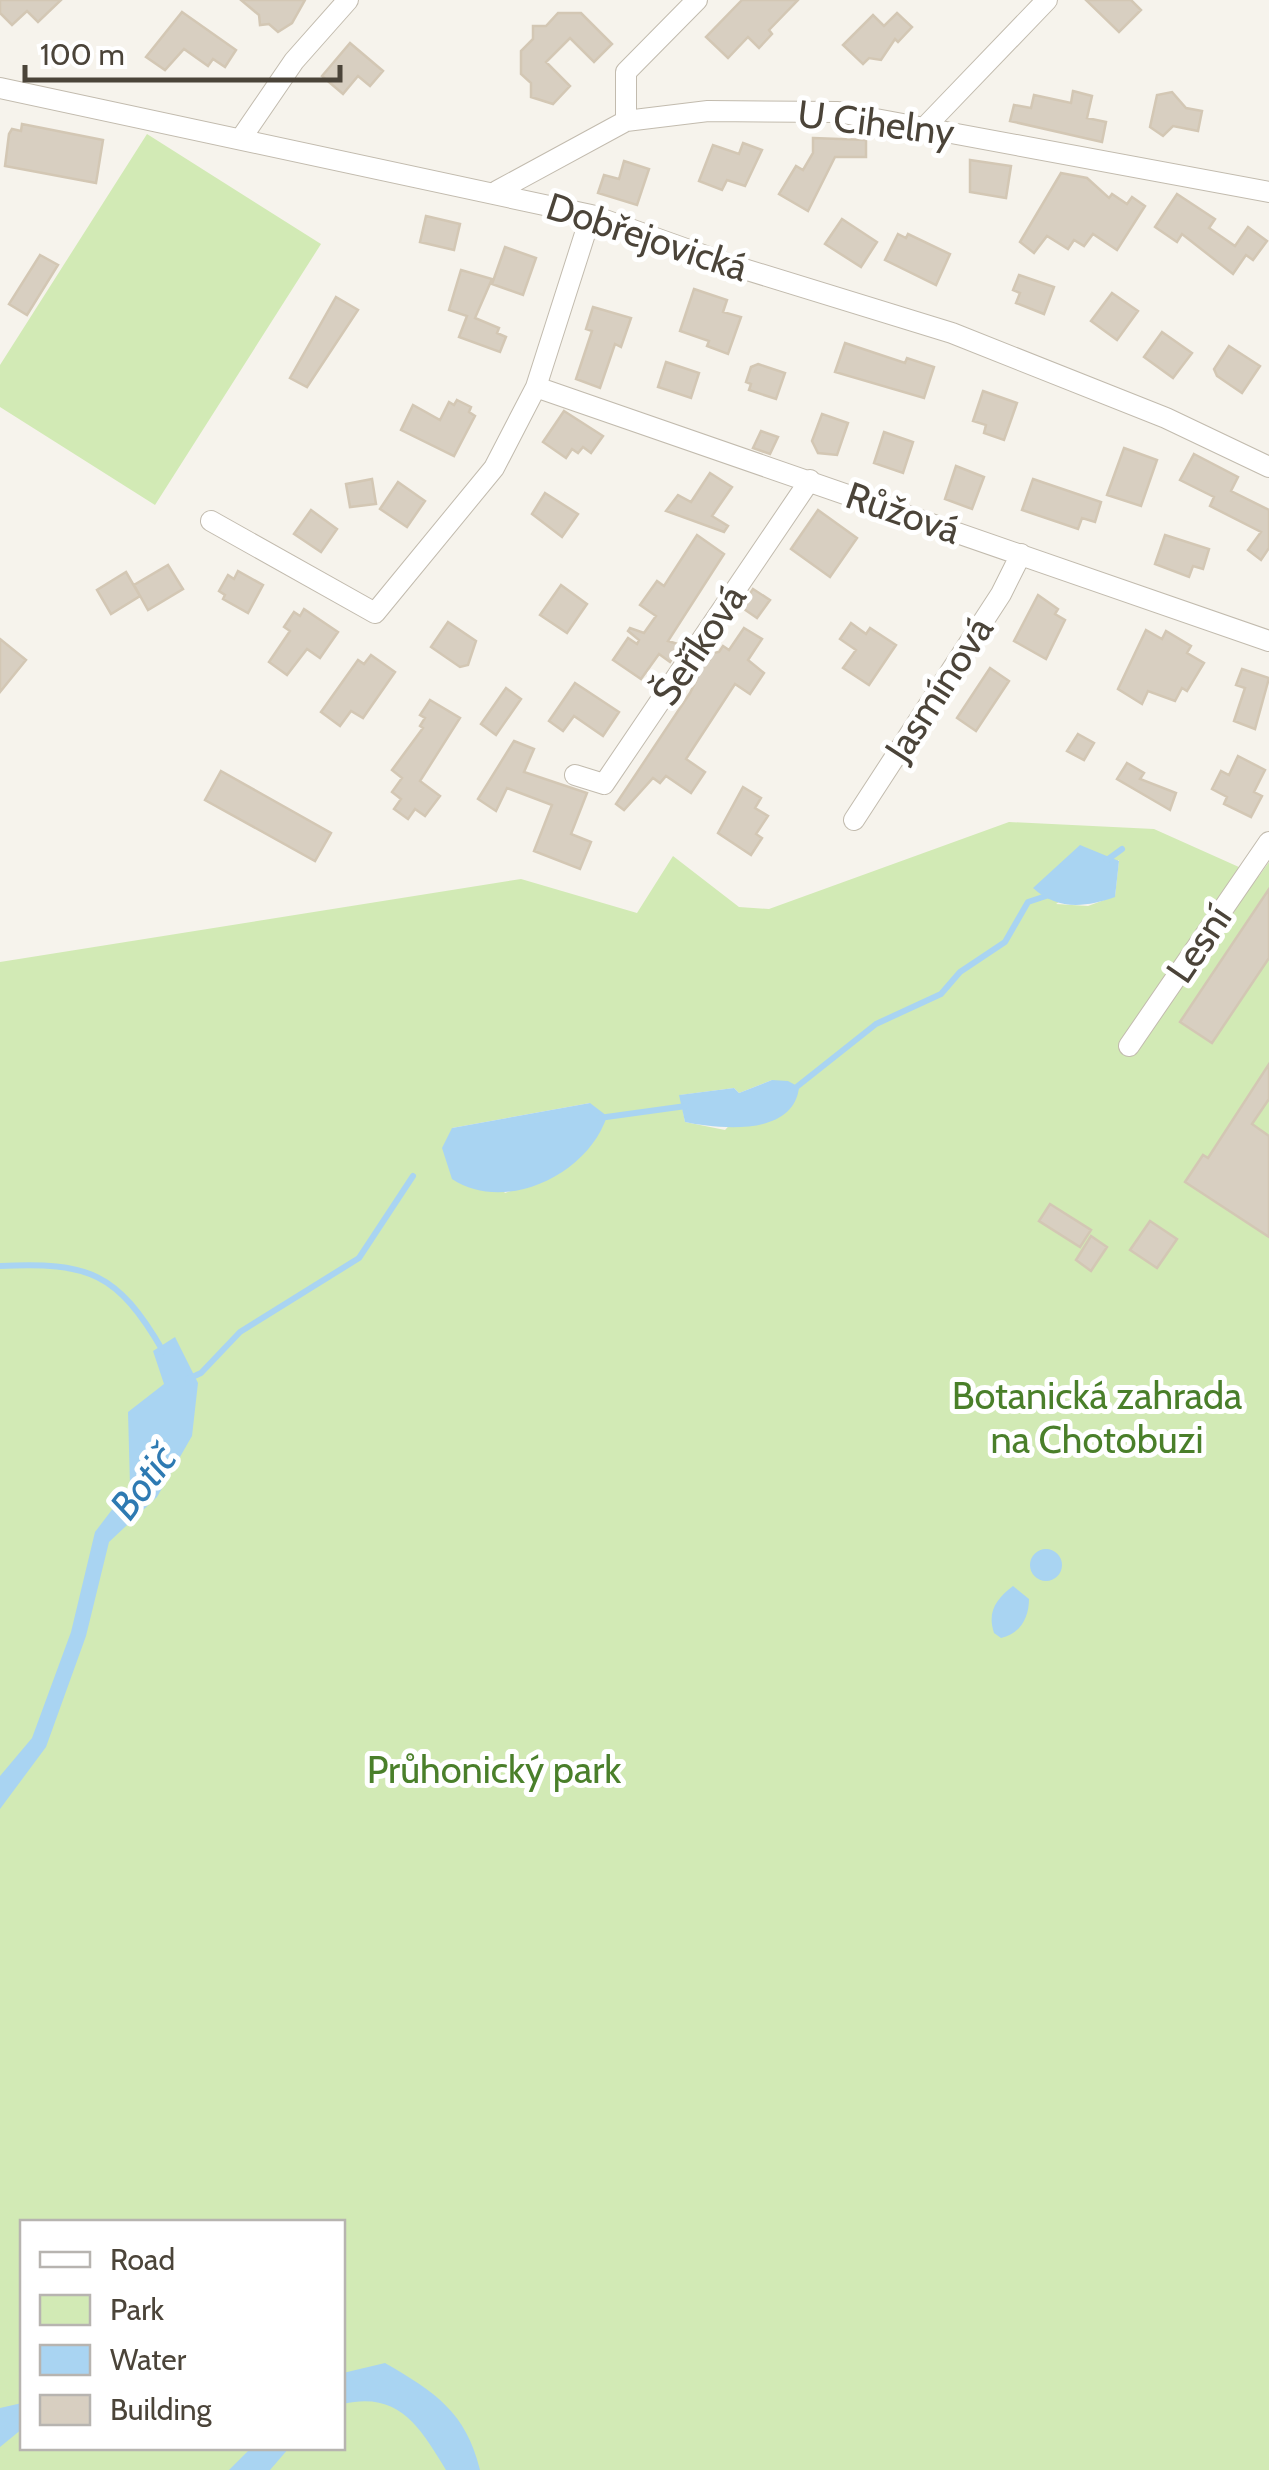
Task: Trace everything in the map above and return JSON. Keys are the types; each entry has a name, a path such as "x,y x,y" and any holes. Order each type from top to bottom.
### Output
{"street":[{"path":"242,137 294,61 348,0"},
{"path":"626,121 626,72 697,0"},
{"path":"925,127 1047,0"},
{"name":"Dobřejovická","path":"0,88 496,191 591,215 731,265 952,334 1166,418 1269,467"},
{"name":"U Cihelny","path":"496,191 626,121 708,110 838,112 1269,192"},
{"path":"211,520 375,613 494,468 536,387 591,215"},
{"name":"Růžová","path":"536,387 1269,641"},
{"name":"Šeříková","path":"575,775 604,784 810,480"},
{"name":"Jasmínová","path":"854,820 1001,594 1021,554"},
{"name":"Lesní","path":"1130,1046 1269,842"}],"green space":[{"path":"147,134 321,244 155,505 0,407 0,365"},
{"name":"Průhonický park","path":"1009,822 1154,829 1259,876 1269,862 1269,2470 0,2470 0,962 521,879 637,913 673,856 739,907 769,909","holes":["1119,860 1115,896 1088,906 1056,904","772,1080 725,1130 685,1122 680,1095 734,1088 739,1093","590,1103 560,1173 505,1193 452,1128"]}],"water":[{"path":"1080,845 1119,861 1115,897 1093,903 1062,904 1033,888"},
{"path":"772,1080 788,1081 799,1087 794,1103 784,1115 770,1122 716,1127 685,1122 679,1095 734,1088 739,1093"},
{"path":"590,1103 607,1116 597,1137 564,1171 542,1183 496,1192 473,1189 452,1179 442,1148 452,1128"},
{"path":"175,1337 198,1383 192,1436 157,1497 109,1542 86,1636 46,1747 0,1809 0,1776 32,1738 71,1632 95,1532 130,1486 128,1412 164,1384 153,1351"},
{"path":"1046,1549 1057,1554 1062,1565 1057,1576 1046,1581 1035,1576 1030,1565 1035,1554"},
{"path":"1013,1586 1029,1599 1027,1613 1018,1629 1001,1638 994,1633 992,1612"},
{"path":"385,2363 433,2394 457,2418 480,2470 446,2470 417,2427 393,2408 362,2401 345,2404 345,2373"},
{"path":"20,2403 20,2431 0,2447 0,2408"},
{"path":"249,2450 287,2450 270,2470 229,2470"}],"building":[{"path":"0,0 61,0 38,22 27,11 12,25 0,13"},
{"path":"241,0 305,0 292,23 278,32 269,24 260,25 259,15"},
{"path":"742,0 798,0 769,30 772,34 759,48 748,37 728,58 706,37"},
{"path":"1086,0 1131,0 1141,10 1119,32"},
{"path":"182,12 236,50 225,67 213,59 208,66 184,49 165,70 146,57"},
{"path":"558,13 581,13 612,44 594,62 570,38 546,62 570,86 553,104 531,97 531,83 521,74 521,51 533,39 533,26 546,26"},
{"path":"897,13 912,27 898,42 895,39 881,60 869,58 863,64 843,45 873,15 884,26"},
{"path":"350,43 383,71 370,86 358,76 343,94 322,76"},
{"path":"1073,91 1092,96 1087,118 1106,122 1102,142 1010,121 1014,105 1031,108 1034,95 1071,103"},
{"path":"1172,92 1186,108 1202,111 1198,131 1173,126 1163,136 1150,127 1157,95"},
{"path":"22,124 103,140 96,183 5,166 9,134 12,129 21,131"},
{"path":"813,138 866,140 866,157 835,157 808,211 779,194 796,166 803,170 813,153"},
{"path":"743,143 762,150 745,186 727,180 722,190 699,181 713,145 739,154"},
{"path":"970,160 1011,166 1006,198 970,192"},
{"path":"624,161 649,169 637,205 598,193 604,175 619,179"},
{"path":"1061,173 1087,178 1109,198 1112,194 1127,204 1132,197 1145,206 1117,250 1093,234 1084,246 1074,240 1068,249 1047,236 1034,253 1020,242"},
{"path":"1177,194 1215,219 1209,228 1235,246 1248,227 1267,241 1253,260 1246,255 1233,274 1182,234 1177,242 1155,227"},
{"path":"426,216 460,224 454,250 420,242"},
{"path":"842,219 877,242 861,267 825,244"},
{"path":"898,234 906,238 908,234 950,254 936,285 885,260"},
{"path":"505,247 536,258 523,295 492,284"},
{"path":"40,255 58,265 27,315 9,304"},
{"path":"461,270 492,279 475,318 499,328 497,333 506,337 500,352 459,337 467,316 449,310"},
{"path":"1019,275 1054,287 1044,314 1016,303 1020,293 1013,290"},
{"path":"694,289 727,300 723,312 741,317 728,354 707,346 709,341 680,331"},
{"path":"1112,293 1138,311 1117,340 1091,321"},
{"path":"336,297 358,310 307,387 290,378"},
{"path":"593,307 631,318 621,347 615,344 600,388 576,379 592,331 586,329"},
{"path":"1162,332 1192,353 1173,378 1144,357"},
{"path":"845,343 905,363 907,358 934,367 924,398 835,372"},
{"path":"1229,346 1260,366 1242,393 1217,376 1214,369"},
{"path":"666,362 699,373 691,398 658,387"},
{"path":"758,364 785,373 776,399 749,390 751,384 746,382 751,367"},
{"path":"983,391 1017,403 1004,440 984,433 986,425 973,421"},
{"path":"457,400 471,407 469,412 475,416 454,456 401,430 413,405 440,420 449,402 454,405"},
{"path":"564,411 603,436 591,453 583,447 578,453 572,449 566,458 543,442"},
{"path":"822,414 848,423 837,455 818,453 812,441"},
{"path":"761,431 778,437 770,454 753,448"},
{"path":"884,432 913,442 903,473 874,463"},
{"path":"1124,448 1157,460 1141,506 1107,495"},
{"path":"1194,454 1238,477 1231,491 1269,510 1269,548 1261,560 1248,550 1261,532 1210,506 1214,497 1180,480"},
{"path":"956,466 984,477 972,509 945,499"},
{"path":"710,473 732,487 712,516 728,526 724,532 666,511 678,495 691,502"},
{"path":"372,479 376,504 350,507 346,484"},
{"path":"1033,479 1101,502 1095,522 1082,518 1078,529 1022,510"},
{"path":"398,482 425,501 407,527 380,509"},
{"path":"545,493 578,514 562,537 532,514"},
{"path":"311,510 337,529 321,552 294,534"},
{"path":"818,510 857,538 830,577 791,549"},
{"path":"697,535 724,554 668,641 681,645 670,662 659,654 641,679 613,660 628,638 637,644 639,640 628,631 630,628 644,633 656,616 640,605 657,581 664,586"},
{"path":"1165,535 1209,549 1203,569 1193,566 1189,577 1155,564"},
{"path":"168,565 183,589 148,610 134,585"},
{"path":"238,571 263,585 248,613 223,599 225,595 219,591 228,575 234,579"},
{"path":"126,572 140,596 111,614 97,590"},
{"path":"561,585 587,604 567,633 540,615"},
{"path":"753,589 770,600 757,618 741,607"},
{"path":"1038,595 1058,609 1055,614 1065,620 1046,659 1014,641"},
{"path":"304,609 338,632 320,658 307,649 287,675 269,662 290,631 284,627 294,612 300,616"},
{"path":"448,622 476,641 468,665 460,667 431,647"},
{"path":"851,623 866,634 870,628 896,645 869,685 843,668 856,650 840,639"},
{"path":"744,628 762,639 748,660 764,673 750,694 735,684 686,759 705,772 691,793 666,776 660,783 653,778 624,810 616,804 690,693 696,681 692,678 709,654 719,652 723,646 729,650"},
{"path":"1146,630 1162,639 1166,631 1191,646 1187,653 1204,663 1187,691 1182,688 1175,701 1148,691 1142,704 1118,689"},
{"path":"0,639 26,660 0,692"},
{"path":"371,655 395,672 363,718 351,711 340,726 321,712 358,660 364,664"},
{"path":"990,668 1009,681 976,731 957,718"},
{"path":"1242,669 1269,678 1255,729 1234,721 1245,688 1236,685"},
{"path":"575,683 619,712 603,736 574,716 563,731 549,721"},
{"path":"506,688 521,699 496,735 481,724"},
{"path":"430,700 460,718 420,781 440,796 425,816 415,809 408,819 394,809 401,799 392,792 402,778 392,770 423,728 420,726 425,718 420,715"},
{"path":"1078,734 1094,743 1084,760 1067,751"},
{"path":"514,741 534,749 524,772 587,793 571,834 591,842 580,869 534,851 552,805 507,788 496,811 478,799"},
{"path":"1238,756 1265,770 1254,792 1262,796 1251,817 1224,804 1227,797 1212,789 1221,771 1229,775"},
{"path":"1127,763 1144,773 1140,779 1176,793 1170,810 1117,779"},
{"path":"221,771 331,833 315,861 205,800"},
{"path":"743,787 761,798 755,808 768,816 756,834 762,838 751,855 718,833"},
{"path":"1269,889 1269,958 1212,1043 1180,1022"},
{"path":"1269,1064 1269,1099 1252,1124 1269,1136 1269,1237 1185,1182 1203,1155 1208,1158"},
{"path":"1050,1204 1091,1230 1080,1247 1039,1221"},
{"path":"1150,1221 1177,1239 1157,1268 1130,1250"},
{"path":"1091,1236 1107,1247 1091,1271 1076,1260"}],"waterway":[{"path":"1107,860 1122,849"},
{"path":"794,1089 876,1024 941,994 960,972 1005,942 1028,902 1049,895"},
{"path":"599,1118 686,1106"},
{"path":"188,1379 201,1373 240,1332 359,1258 413,1176"},
{"name":"Botič","path":"0,1266 57,1266 98,1277 131,1304 163,1351"}],"park label":[{"name":"Botanická zahrada na Chotobuzi","path":"1097,1418"}]}
